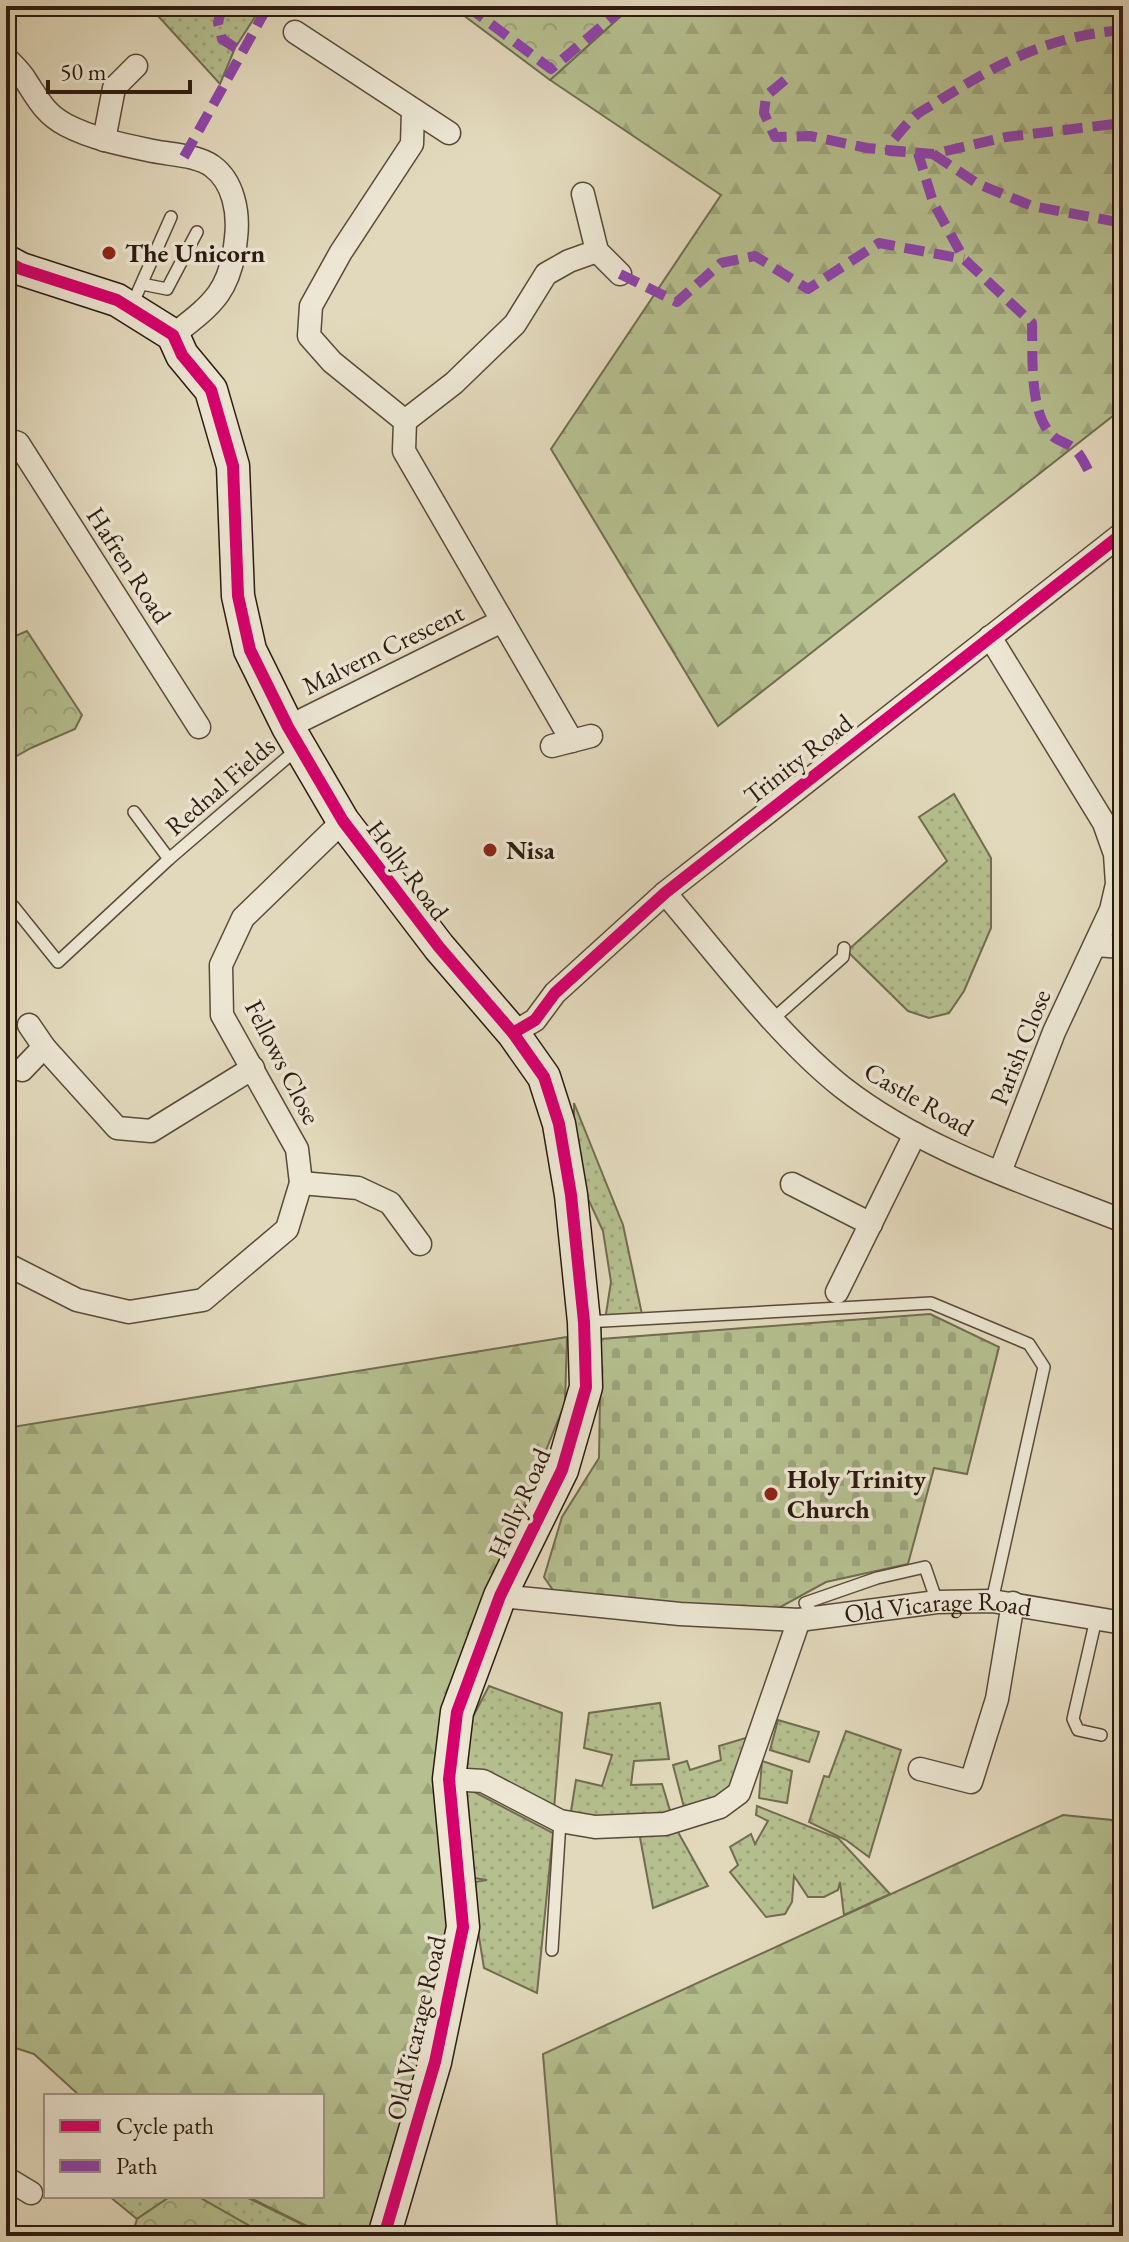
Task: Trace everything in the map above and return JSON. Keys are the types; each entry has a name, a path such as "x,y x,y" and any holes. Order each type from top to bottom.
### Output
{"street":[{"path":"295,32 449,133"},
{"path":"6,58 48,113 66,125 104,140 193,158 212,167 225,181 234,199 238,218 234,257 225,285 202,312 173,335"},
{"path":"104,140 114,88 136,66"},
{"path":"413,110 412,144 341,252 311,306 309,336 332,362 405,421 454,383 515,324 546,274 597,251"},
{"path":"583,194 597,251 620,274"},
{"name":"Holly Road","path":"6,261 21,269 117,300 136,296 173,335 182,355 211,390 233,466 238,596 250,650 294,737 343,821 439,947 513,1033 544,1077 559,1124 571,1195 584,1322 586,1387 562,1470 500,1596"},
{"name":"Malvern Crescent","path":"405,421 404,451 572,741"},
{"name":"Hafren Road","path":"6,439 18,443 199,727"},
{"name":"Trinity Road","path":"513,1033 535,1020 555,993 665,893 1123,533"},
{"name":"Malvern Crescent","path":"294,737 502,621"},
{"name":"Parish Close","path":"990,637 1114,822 1117,884 1111,910 1054,1032 1000,1172"},
{"name":"Fellows Close","path":"6,1264 77,1300 129,1312 203,1300 287,1229 301,1183 297,1149 222,1015 221,965 243,918 343,821"},
{"name":"Castle Road","path":"665,893 773,1019 840,1085 871,1108 958,1155 1123,1221"},
{"path":"1095,945 1123,947"},
{"path":"29,1025 44,1047 117,1128 151,1131 253,1068"},
{"path":"22,1070 44,1047"},
{"path":"837,1292 915,1134"},
{"path":"301,1183 358,1188 390,1203 420,1244"},
{"path":"792,1184 871,1224"},
{"name":"Old Vicarage Road","path":"384,2236 435,2062 463,1927 449,1779 457,1712 500,1596 680,1614 807,1619 937,1602 1003,1602 1123,1623"},
{"path":"920,1769 971,1782 997,1699 1003,1602"},
{"path":"449,1779 483,1781 560,1821 595,1827 665,1824 720,1807 739,1793 807,1619"},
{"path":"6,2178 31,2193"}],"lane":[{"path":"136,296 171,217"},
{"path":"136,296 167,289 197,232"},
{"name":"Rednal Fields","path":"13,906 58,962 294,737"},
{"name":"Rednal Fields","path":"134,812 169,859"},
{"path":"773,1019 843,957 844,948"},
{"path":"584,1322 931,1303 1029,1344 1044,1367 1003,1602"},
{"path":"807,1619 805,1603 877,1578 925,1567 937,1602"},
{"path":"1096,1619 1073,1719 1078,1730 1101,1735"},
{"path":"552,1950 560,1821"}],"green space":[{"path":"149,6 262,6 235,48 220,84"},
{"path":"451,6 632,6 550,80"},
{"path":"632,6 1123,6 1123,408 718,726 551,449 721,195 550,80"},
{"path":"27,631 82,715 75,729 6,762 6,640"},
{"path":"954,794 991,858 991,928 964,991 949,1013 929,1018 908,1011 847,951 947,861 919,817"},
{"path":"574,1103 623,1225 643,1319 605,1320 611,1282 603,1231 583,1188 574,1135"},
{"path":"930,1314 999,1347 967,1474 934,1468 908,1564 826,1582 775,1610 557,1596 544,1577 562,1517 599,1458 601,1339"},
{"path":"567,1337 565,1403 453,1681 450,1923 424,2053 367,2236 327,2236 251,2198 324,2198 324,2094 78,2094 34,2054 6,2045 6,1428"},
{"path":"489,1686 562,1713 554,1809 458,1775 454,1753"},
{"path":"660,1703 669,1759 634,1761 631,1785 662,1784 672,1817 570,1817 576,1780 602,1786 612,1755 584,1748 589,1713"},
{"path":"778,1720 819,1732 809,1762 770,1750"},
{"path":"846,1731 901,1750 869,1857 846,1840 809,1822 824,1776 829,1777"},
{"path":"749,1737 734,1782 717,1805 686,1815 673,1765 687,1761 690,1770 721,1760 719,1746"},
{"path":"762,1761 792,1771 787,1803 759,1798"},
{"path":"459,1784 553,1833 537,1993 484,1968 473,1900 474,1882 487,1880 474,1878"},
{"path":"757,1806 838,1838 890,1894 844,1915 840,1882 838,1890 824,1897 808,1897 794,1876 792,1902 785,1914 766,1917 730,1872 738,1865 730,1847 751,1834 755,1844 768,1821 756,1815"},
{"path":"1063,1815 1112,1820 1123,1849 1123,2236 558,2236 543,2054"},
{"path":"639,1832 678,1832 708,1886 653,1908"},
{"path":"111,2198 168,2198 137,2219"},
{"path":"168,2198 200,2198 267,2236 132,2236 137,2219"},
{"path":"200,2198 248,2198 326,2236 267,2236"}],"marked path":[{"path":"222,6 218,23 222,39 243,53"},
{"path":"184,157 268,6"},
{"path":"467,6 551,69 626,6"},
{"path":"1088,470 1075,450 1049,432 1038,409 1033,380 1032,323 964,259 933,202 918,153 890,151 889,145 920,112 1005,63 1072,38 1123,30"},
{"path":"785,80 766,96 764,113 775,137 810,136 867,148 933,154 1006,137 1123,123"},
{"path":"933,154 978,184 1032,206 1123,223"},
{"path":"620,274 677,302 721,263 755,256 808,289 879,243 964,259"}],"cycle path":[{"path":"6,261 21,269 117,300 173,335 182,355 211,390 233,466 238,596 250,650 288,727 343,821 439,947 513,1033 544,1077 559,1124 571,1195 584,1322 586,1387 562,1470 500,1596 457,1712 449,1779 463,1927 435,2062 384,2236"},
{"path":"513,1033 535,1020 555,993 665,893 1123,533"}],"place":[{"name":"The Unicorn","path":"109,253"},
{"name":"Nisa","path":"490,850"},
{"name":"Holy Trinity Church","path":"771,1494"}]}
